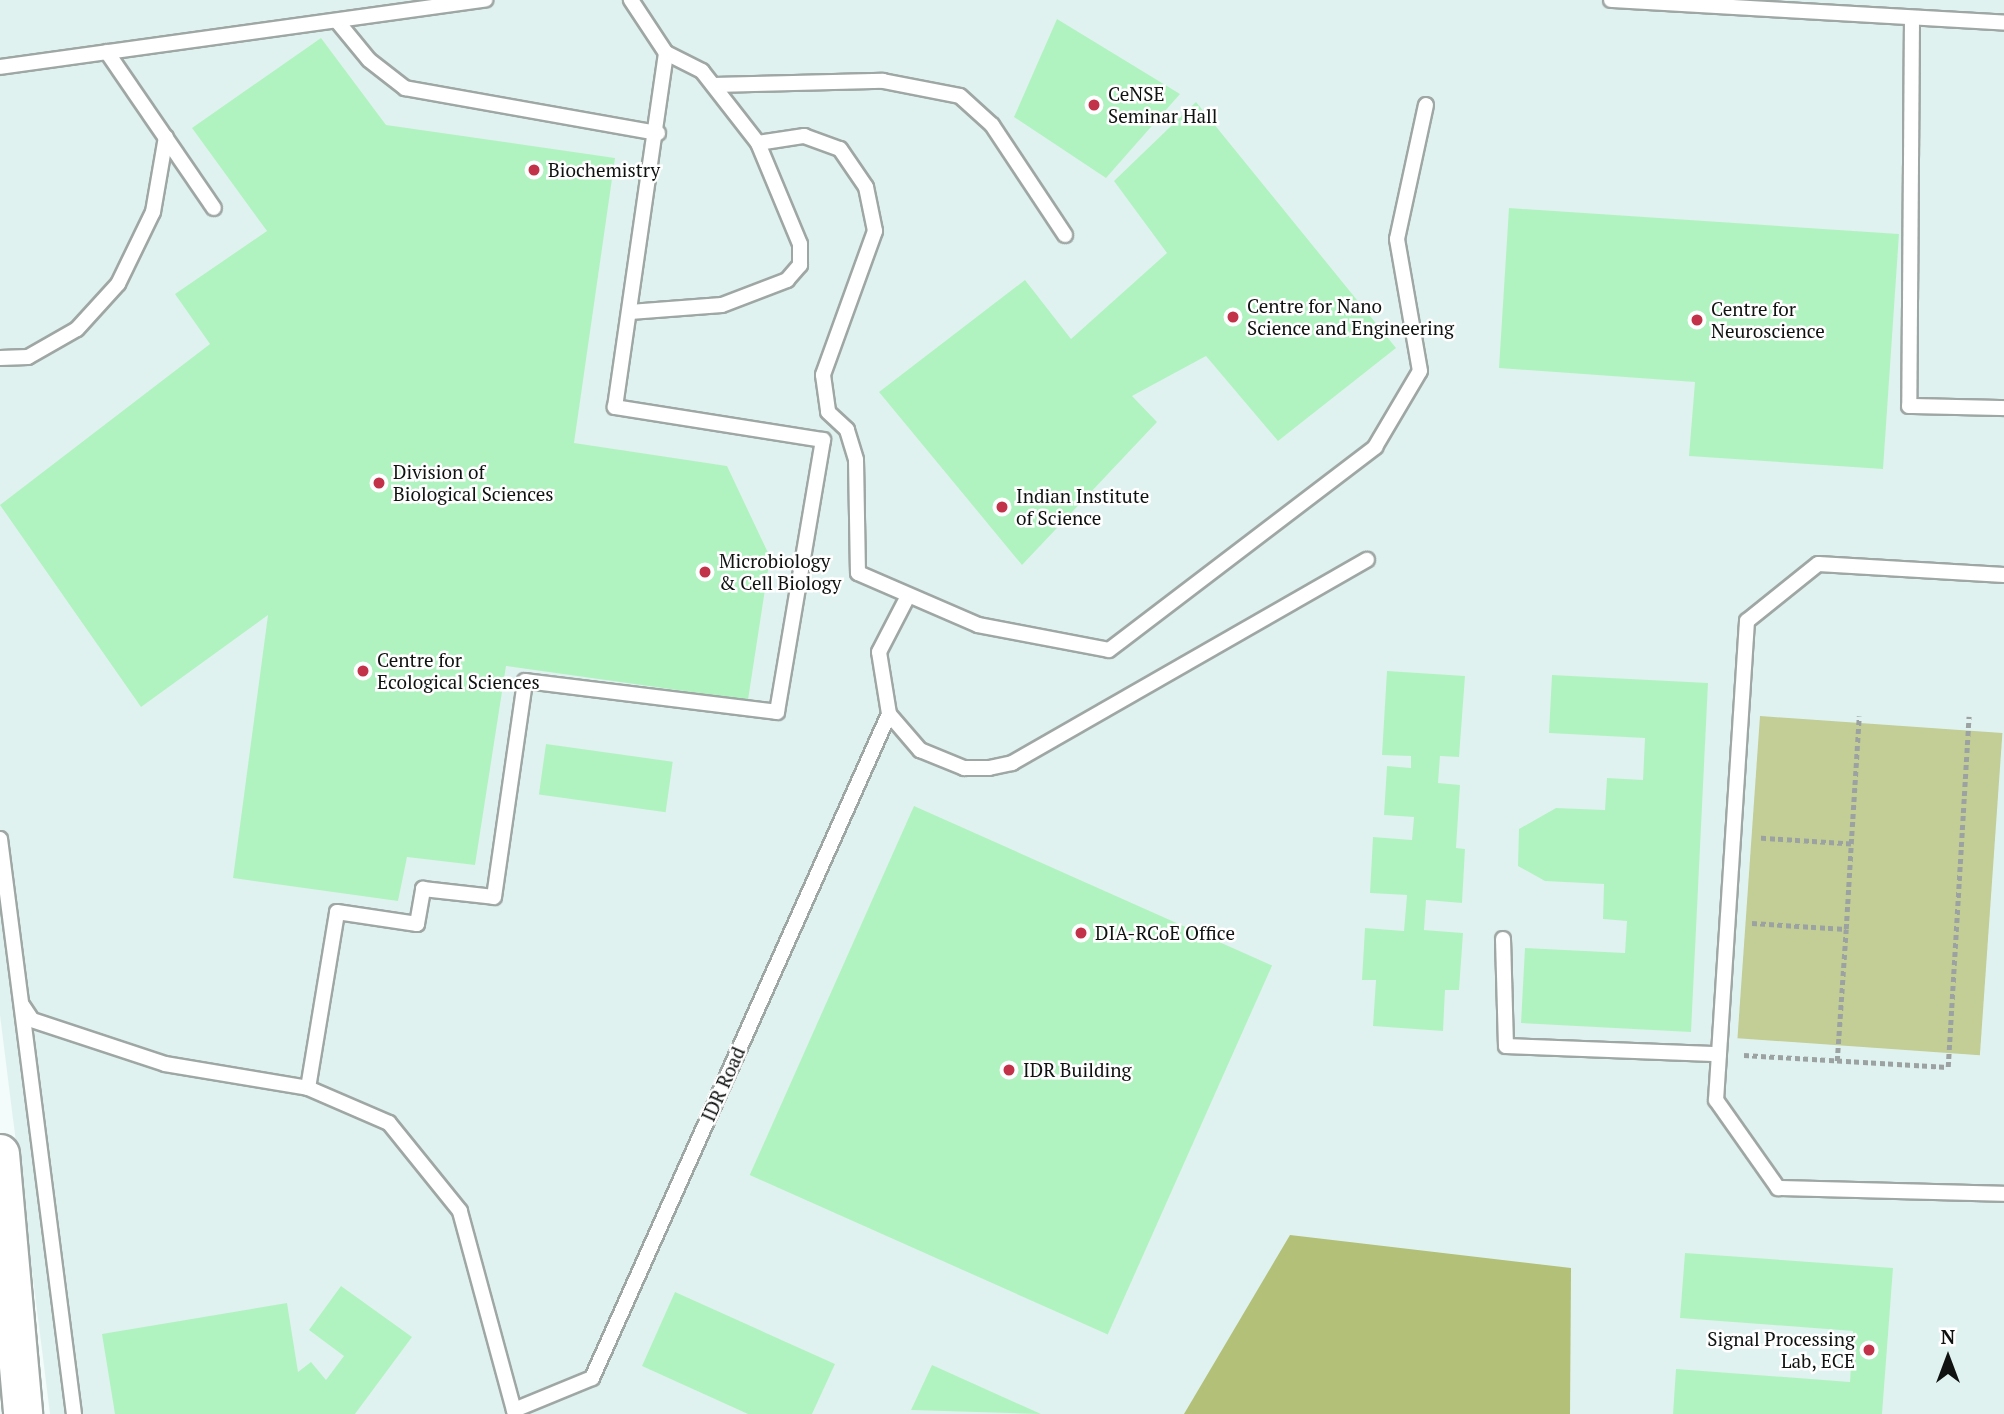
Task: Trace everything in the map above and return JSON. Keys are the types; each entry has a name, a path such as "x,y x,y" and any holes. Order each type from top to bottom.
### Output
{"main road":[{"path":"0,1154 23,1414"}],"lane":[{"path":"0,67 485,0"},
{"path":"630,312 722,304 787,280 800,265 800,244 758,143 702,71 666,53 631,0"},
{"path":"1611,0 1723,3 2004,23"},
{"path":"1912,18 1909,406 2004,408"},
{"path":"337,21 369,60 405,88 658,133"},
{"path":"107,52 214,208"},
{"path":"308,1088 337,912 417,924 423,889 494,897 526,681 777,712 823,440 615,407 658,133 666,53"},
{"path":"714,85 883,81 960,96 992,125 1065,235"},
{"path":"758,143 804,136 841,149 866,187 875,230 823,375 828,412 847,430 856,460 858,573 978,625 1110,650 1375,447 1420,371 1397,239 1426,105"},
{"path":"0,358 28,357 77,329 118,284 153,212 166,137"},
{"path":"908,596 879,652 889,714 911,742 941,761 989,768 1012,763 1367,560"},
{"path":"2004,575 1818,564 1746,621 1716,1100 1778,1188 2004,1194"},
{"name":"IDR Road","path":"515,1412 592,1378 889,714"},
{"path":"0,839 74,1414"},
{"path":"1503,939 1506,1046 1719,1054"},
{"path":"20,1003 32,1020 165,1064 308,1088 389,1123 460,1211 515,1412"}],"path":[{"path":"1837,1061 1859,716"},
{"path":"1719,1054 1948,1067 1969,717"},
{"path":"1733,836 1851,844"},
{"path":"1727,922 1846,929"}],"shaded area":[{"name":"Indian Institute of Science","path":"0,0 2004,0 2004,1414 50,1414 0,1015"}],"green space":[{"path":"1760,716 2002,733 1980,1055 1737,1038"},
{"path":"1290,1235 1571,1268 1570,1414 1184,1414"}],"building":[{"name":"CeNSE Seminar Hall","path":"1057,19 1180,94 1106,178 1014,117"},
{"name":"Division of Biological Sciences","path":"321,38 386,125 615,158 574,443 727,466 770,557 748,700 506,666 475,865 407,857 398,901 233,878 268,615 141,707 0,505 210,344 175,294 267,231 192,128"},
{"name":"Centre for Nano Science and Engineering","path":"1196,102 1396,348 1278,441 1206,356 1132,396 1157,422 1022,565 879,392 1025,280 1071,339 1167,253 1114,181"},
{"name":"Centre for Neuroscience","path":"1509,208 1899,234 1883,469 1689,456 1695,382 1499,368"},
{"path":"1387,671 1465,676 1459,757 1440,756 1438,783 1460,785 1456,848 1465,849 1462,903 1426,900 1424,930 1463,933 1459,990 1445,990 1443,1031 1373,1026 1376,980 1362,980 1365,928 1404,931 1407,895 1370,893 1373,837 1412,840 1414,817 1384,815 1387,766 1411,768 1411,756 1382,755"},
{"path":"1552,675 1708,683 1691,1032 1521,1023 1525,948 1625,953 1627,921 1603,919 1604,884 1545,881 1518,866 1519,829 1556,808 1605,810 1607,778 1643,780 1645,738 1549,733"},
{"path":"546,744 673,762 666,812 539,795"},
{"name":"IDR Building","path":"914,806 1272,965 1108,1335 750,1175"},
{"name":"Signal Processing Lab, ECE","path":"1685,1253 1893,1268 1882,1414 1673,1414 1676,1369 1850,1382 1853,1331 1680,1318"},
{"path":"341,1286 412,1337 355,1414 115,1414 102,1334 287,1303 298,1372 311,1362 326,1380 344,1356 309,1330"},
{"path":"675,1292 835,1364 812,1414 748,1414 642,1366"},
{"path":"932,1365 1041,1414 911,1410"}],"place":[{"name":"CeNSE Seminar Hall","path":"1094,105"},
{"name":"Biochemistry","path":"534,170"},
{"name":"Centre for Nano Science and Engineering","path":"1233,317"},
{"name":"Centre for Neuroscience","path":"1697,320"},
{"name":"Division of Biological Sciences","path":"379,483"},
{"name":"Indian Institute of Science","path":"1002,507"},
{"name":"Microbiology & Cell Biology","path":"705,572"},
{"name":"Centre for Ecological Sciences","path":"363,671"},
{"name":"DIA-RCoE Office","path":"1081,933"},
{"name":"IDR Building","path":"1009,1070"},
{"name":"Signal Processing Lab, ECE","path":"1869,1350"}]}
